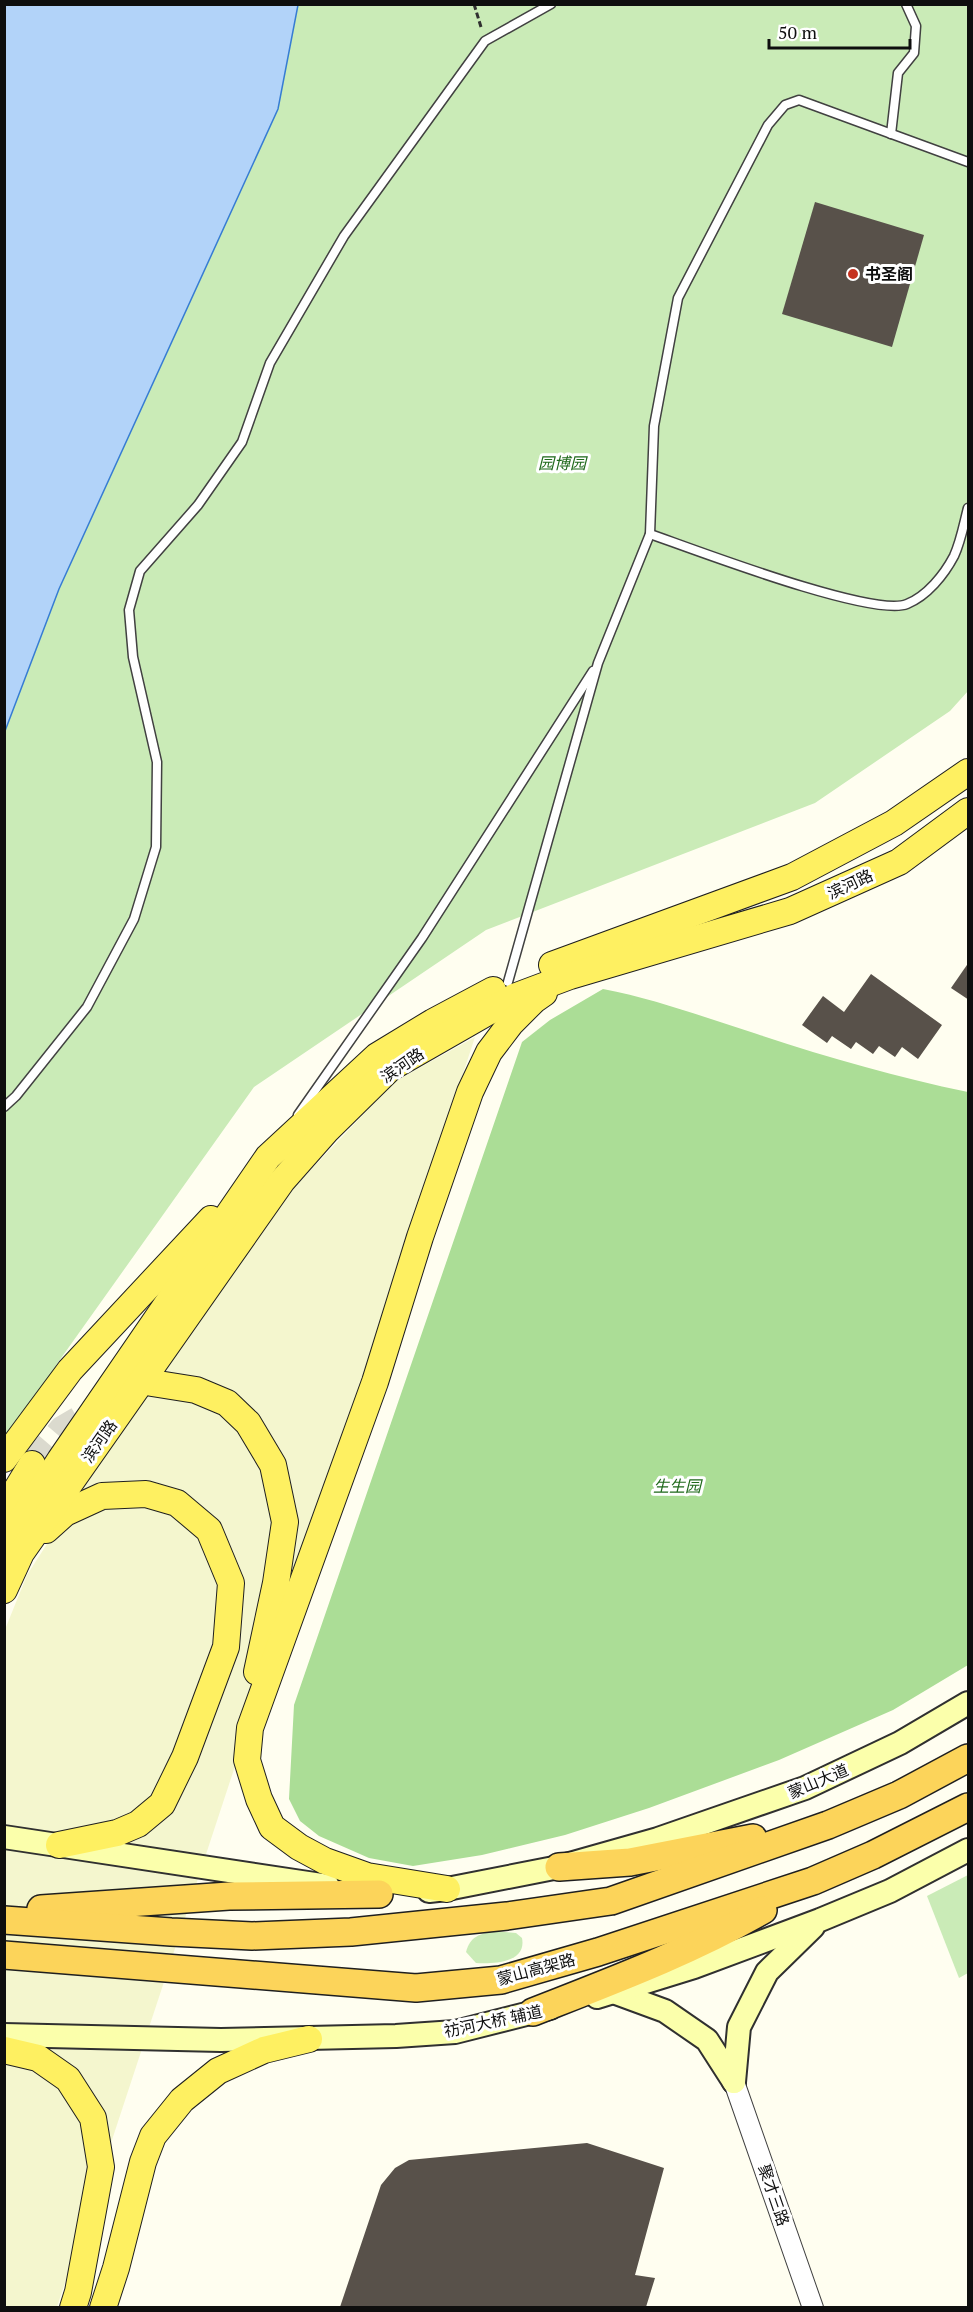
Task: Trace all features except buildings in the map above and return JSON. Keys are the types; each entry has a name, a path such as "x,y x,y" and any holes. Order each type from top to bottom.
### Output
{"highway":[{"path":"4,1920 252,1936 351,1932 507,1916 611,1902 819,1828 898,1796 969,1758"},
{"name":"蒙山高架路","path":"4,1955 416,1988 501,1980 598,1952 813,1881 873,1855 969,1807"},
{"path":"559,1867 630,1862 734,1841 819,1828"},
{"path":"533,2012 655,1964 720,1935 813,1881"},
{"path":"4,1911 229,1896 379,1894"}],"main road":[{"name":"滨河路","path":"4,1590 13,1550 60,1460 268,1157 377,1056 433,1022 508,982 792,877 894,823 969,772"},
{"name":"滨河路","path":"13,1550 282,1181 327,1130 390,1068 514,997 570,976 790,911 899,862 969,810"},
{"path":"250,1728 375,1382 420,1237 470,1092 489,1052 511,1023 534,1000 570,976"},
{"path":"4,1459 70,1370 268,1157"},
{"path":"152,1383 196,1390 227,1403 248,1423 273,1465 285,1522 276,1583 260,1650 247,1760 259,1799 273,1827 299,1847 325,1861 366,1876 447,1889"},
{"path":"4,1510 32,1464"},
{"path":"13,1550 65,1513 102,1496 146,1494 177,1503 209,1530 231,1582 226,1647 185,1757 162,1804 138,1824 117,1833 59,1845"},
{"name":"蒙山大道","path":"559,1867 658,1839 805,1788 900,1743 969,1703"},
{"path":"4,1837 379,1894 447,1889 559,1867"},
{"name":"祊河大桥 辅道","path":"4,2035 221,2040 309,2039 454,2032 616,1993 694,1968 890,1891 969,1850"},
{"path":"734,2082 739,2027 767,1972 820,1920"},
{"path":"616,1993 665,2011 707,2040 734,2082"},
{"path":"103,2307 116,2268 143,2162 153,2136 182,2100 218,2071 264,2050 309,2039"},
{"path":"4,2050 38,2058 68,2079 93,2118 101,2167 78,2292 73,2307"}],"street":[{"name":"聚才三路","path":"734,2082 813,2307"}],"lane":[{"path":"4,1107 16,1096 87,1007 134,920 156,847 157,762 133,657 129,610 140,571 198,505 242,442 270,363 344,236 485,41 551,4"},
{"path":"891,134 898,73 914,53 916,26 906,4"},
{"path":"508,982 598,663 650,534 654,426 678,298 768,125 785,105 799,100 969,162"},
{"path":"650,534 828,595 874,605 905,605 929,591 954,556 969,508"},
{"path":"268,1157 422,938 598,663"}],"path":[{"path":"474,4 485,41"}],"green space":[{"name":"园博园","path":"298,5 968,5 968,691 950,711 815,803 486,930 254,1087 59,1361 5,1445 5,731 59,589 278,109"},
{"name":"生生园","path":"603,989 662,1003 862,1066 968,1092 968,1665 893,1710 779,1760 649,1808 565,1835 482,1855 413,1866 369,1858 319,1836 300,1821 289,1799 294,1705 522,1042 550,1020"},
{"path":"475,1037 57,2307 5,2307 4,1632 27,1575 113,1442 286,1196 394,1082"},
{"path":"968,1875 968,1973 959,1978 927,1896"},
{"path":"495,1931 516,1933 522,1938 519,1953 499,1962 476,1963 466,1952 470,1942 480,1935"}],"water":[{"path":"5,4 298,5 278,109 59,589 5,731"}],"tunnel":[{"path":"32,1464 62,1429 97,1408"}],"place":[{"name":"书圣阁","path":"853,274"}]}
